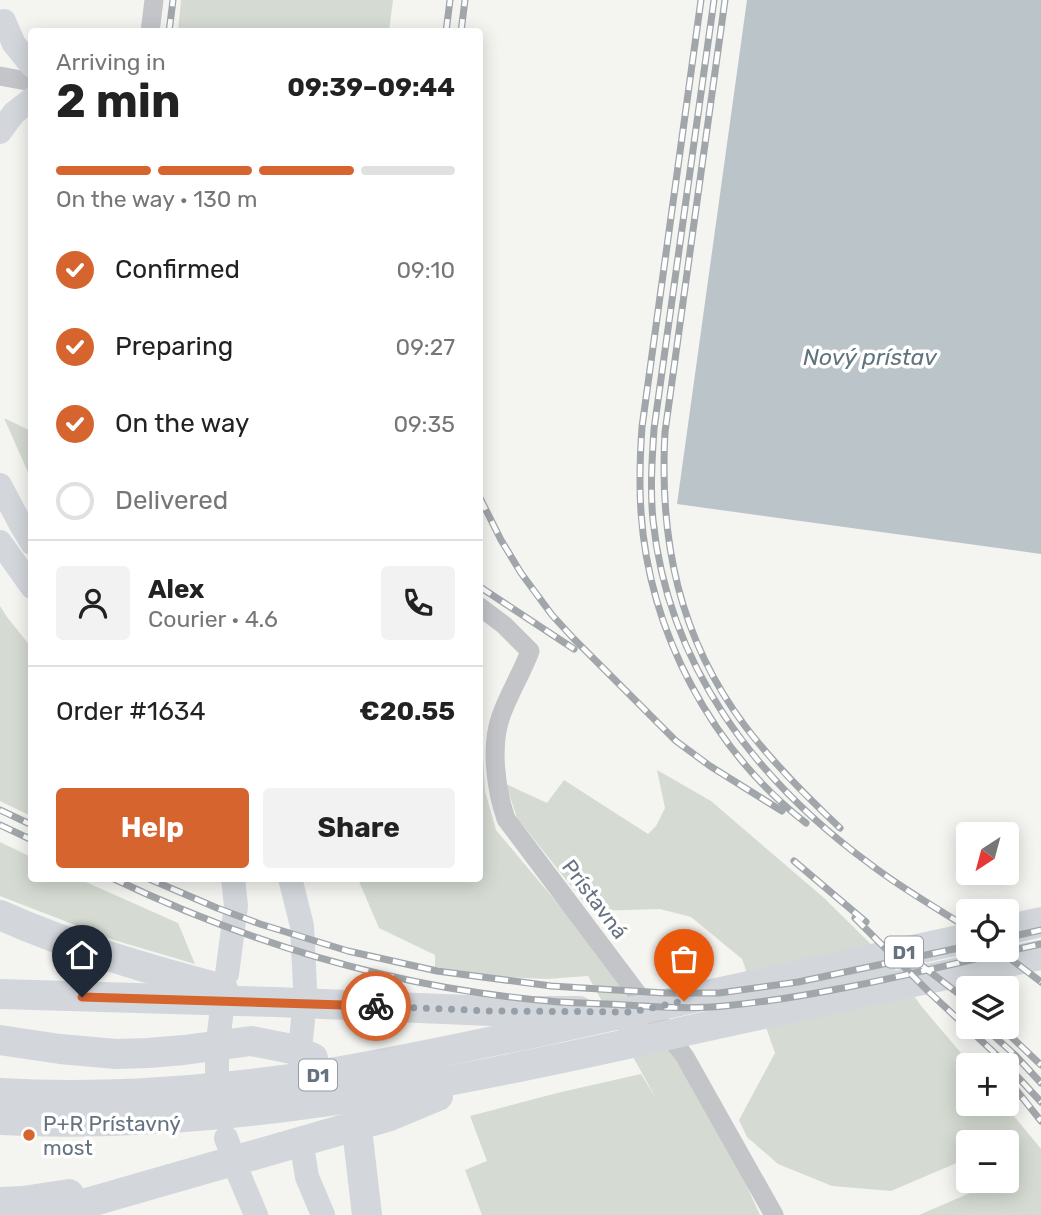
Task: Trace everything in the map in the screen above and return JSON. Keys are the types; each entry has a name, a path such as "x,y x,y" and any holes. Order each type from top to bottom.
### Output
{"highway":[{"path":"0,915 75,945 131,963 275,1002"},
{"path":"1019,927 1041,922"},
{"name":"D1","path":"0,1093 149,1093 310,1076 632,1012 956,941"},
{"name":"D1","path":"0,1120 60,1122 153,1119 249,1111 377,1094 497,1072 1041,955"},
{"path":"0,994 491,1011 632,1012"},
{"path":"0,1040 116,1054 184,1051 251,1041 297,1054"},
{"path":"45,1215 390,1116 497,1072"},
{"path":"358,1138 367,1215"},
{"path":"0,1202 166,1181"}],"main road":[{"path":"4,21 14,44 28,61"},
{"path":"0,132 14,113 28,102"},
{"path":"0,485 28,536"},
{"path":"0,542 28,581"},
{"path":"227,974 236,906 234,885"},
{"path":"293,887 302,926 305,987"},
{"path":"297,1054 303,1020"},
{"path":"303,1152 307,1177 323,1215"},
{"path":"237,1170 256,1215"}],"street":[{"path":"150,28 154,0"},
{"path":"0,76 28,81"},
{"name":"Prístavná","path":"483,609 504,625 530,651 497,730 497,782 506,819 685,1057 774,1215"}],"shaded area":[{"path":"181,0 393,0 389,28 178,28"},
{"path":"4,418 28,430 28,472"},
{"path":"0,606 28,643 28,815 0,801"},
{"path":"483,755 485,791 496,830 609,965 680,1067 743,1178 760,1215 482,1215 465,1170 487,1161 470,1116 641,1074 657,1100 588,976 547,979 502,977 435,967 435,955 379,928 359,882 483,882"},
{"path":"657,770 711,801 824,898 888,961 961,1053 956,1053 956,1116 1014,1116 1041,1149 1041,1215 919,1215 970,1193 1019,1193 1019,1130 956,1130 956,1163 891,1191 832,1186 778,1164 747,1137 739,1120 775,1053 742,959 691,917 660,909 591,911 517,818 506,784 547,803 564,780 648,834 656,826 665,808"},
{"path":"0,842 28,856 28,882 86,882 178,923 195,964 114,940 0,896"}],"water":[{"name":"Nový prístav","path":"747,0 1041,0 1041,554 677,504"}],"railway":[{"path":"170,28 173,0"},
{"path":"446,28 450,0"},
{"path":"462,28 465,0"},
{"path":"701,0 642,427 641,512 657,601 672,644 691,685 742,760 772,794 806,823"},
{"path":"714,0 654,429 652,509 662,573 677,623 698,670 724,715 755,756 790,795 828,831 894,881 956,920"},
{"path":"725,0 665,432 664,472 670,549 689,623 722,693 767,753 840,828"},
{"path":"483,504 521,573 552,615 574,639 676,741 710,766 782,811"},
{"path":"483,589 574,649"},
{"path":"0,810 28,823"},
{"path":"0,825 28,838"},
{"path":"794,861 866,922"},
{"path":"121,882 217,923 325,959 436,986 556,1002 695,1008 724,1006 883,980 1041,944"},
{"path":"156,882 260,924 348,951 437,971 551,986 665,993 719,993 798,982 956,949"},
{"path":"855,918 1002,1060 1041,1102"},
{"path":"1019,935 1041,930"},
{"path":"1015,962 1041,982"},
{"path":"921,965 956,992"},
{"path":"997,1039 1041,1083"},
{"path":"1014,1039 1041,1065"},
{"path":"1019,1093 1041,1121"}],"way so far":[{"path":"376,1006 491,1011 632,1012 684,1001"}],"place":[{"name":"P+R Prístavný most","path":"29,1135"}],"route":[{"path":"82,997 376,1006"}]}
